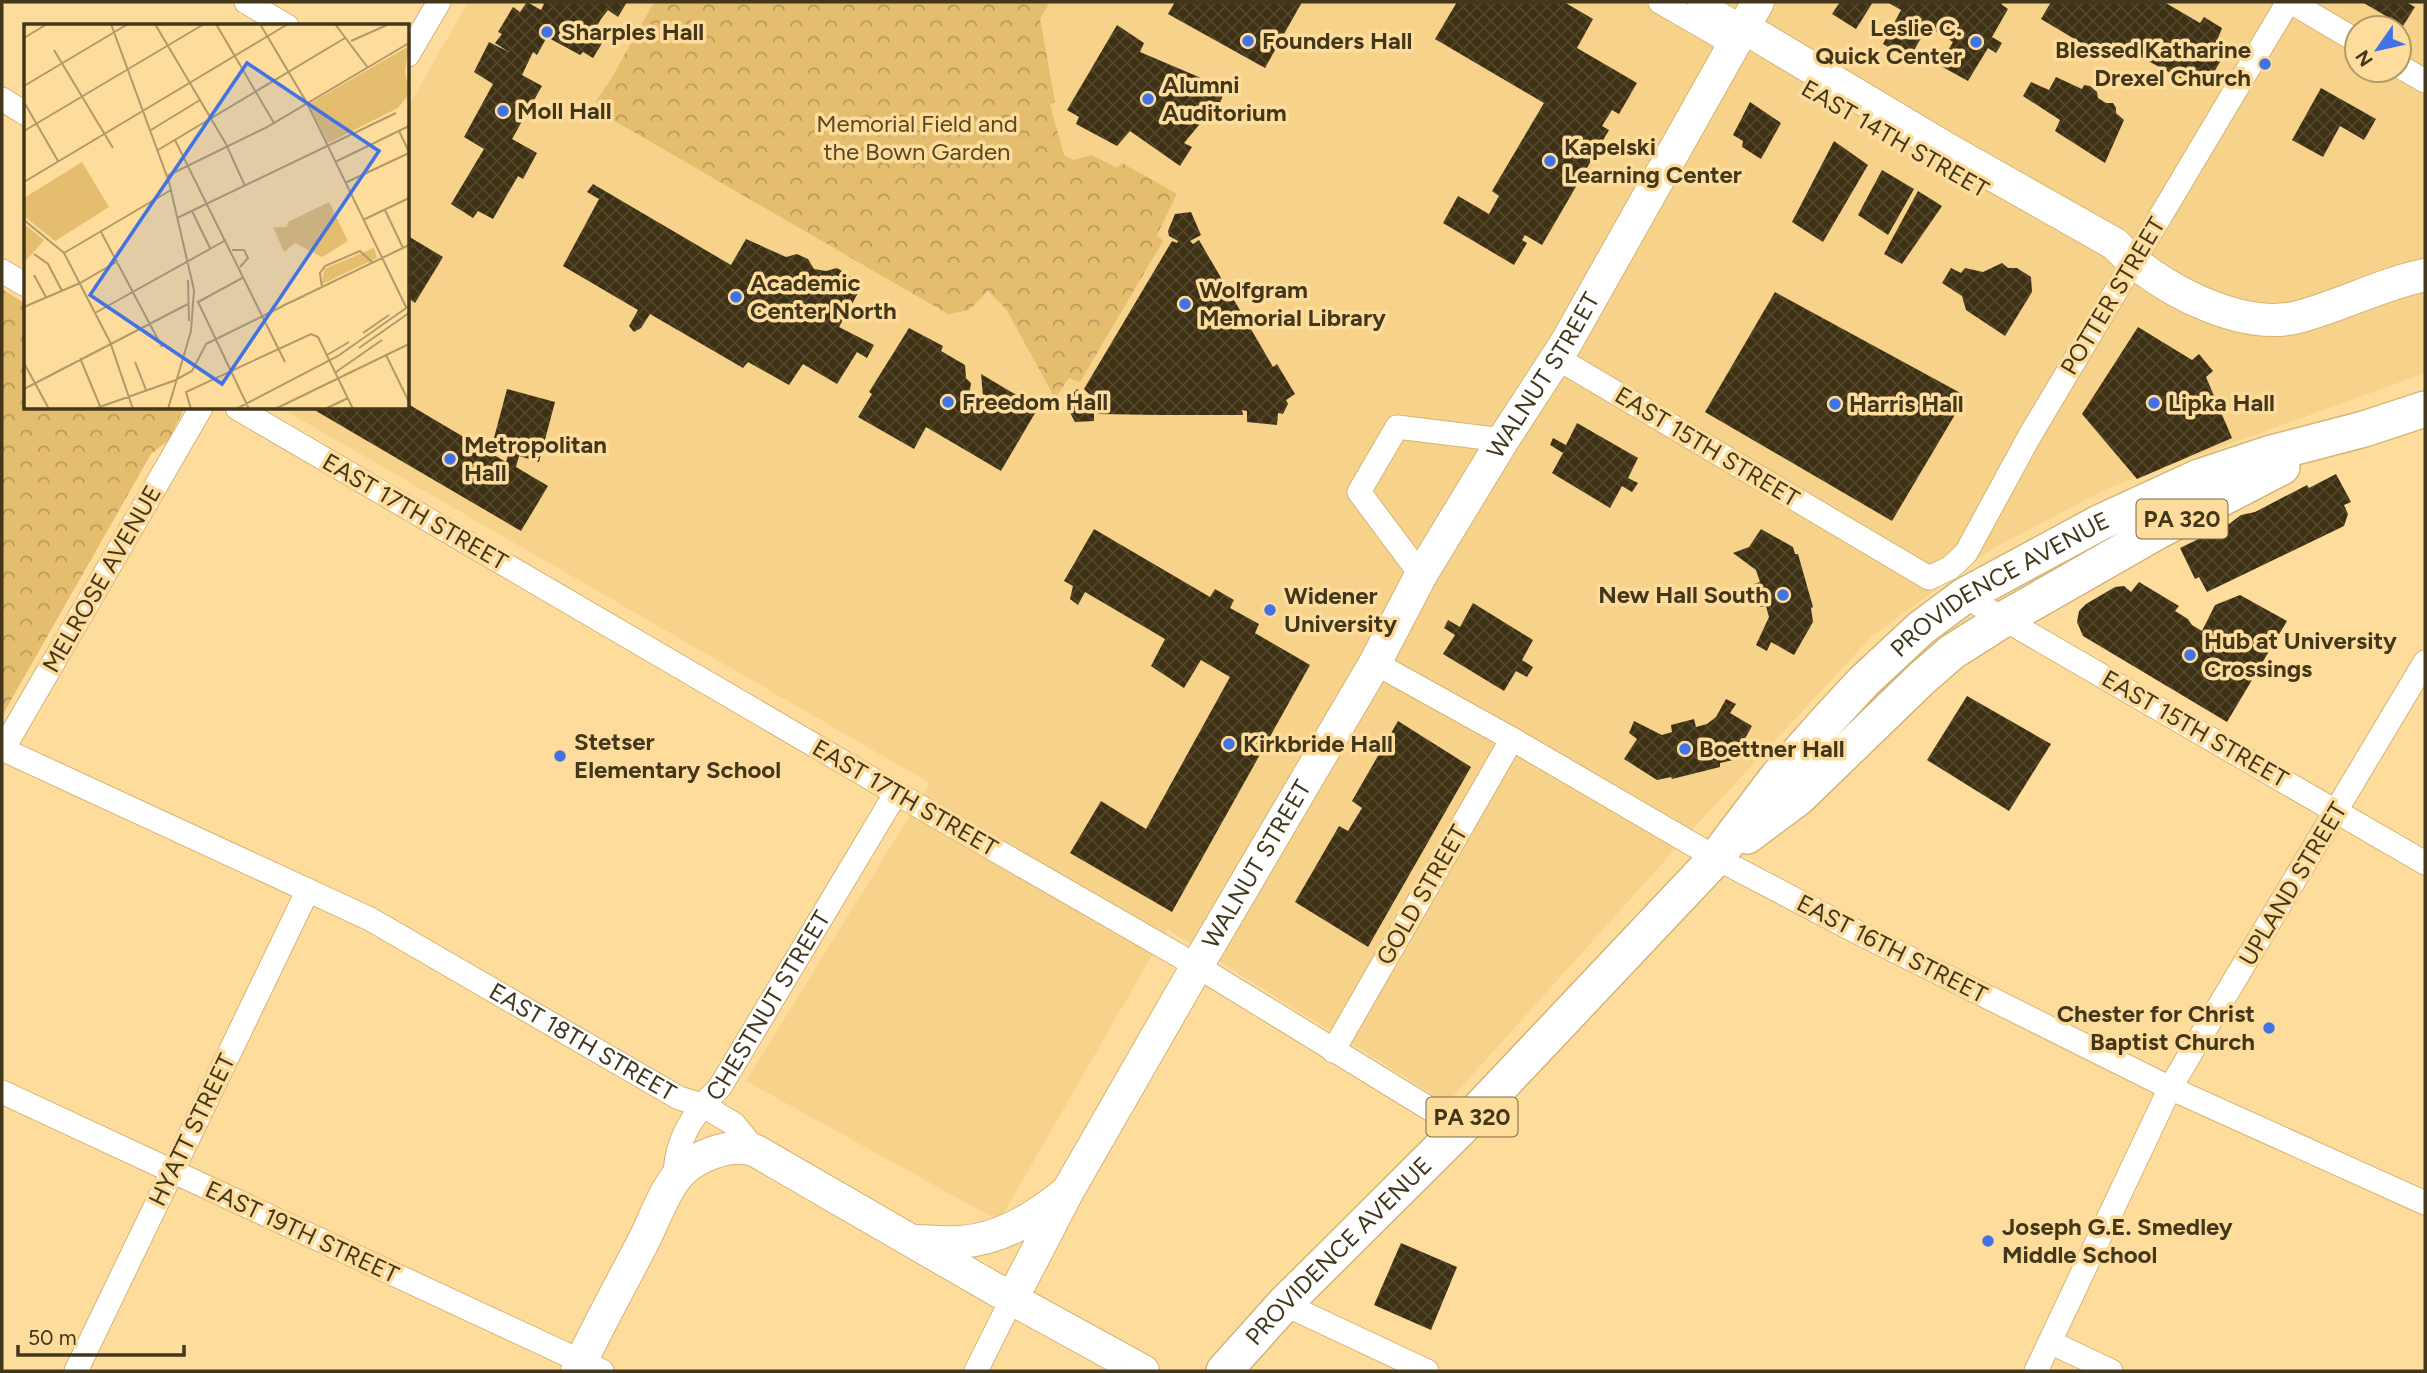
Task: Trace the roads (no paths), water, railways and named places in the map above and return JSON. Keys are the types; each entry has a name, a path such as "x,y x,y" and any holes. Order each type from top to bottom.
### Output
{"main road":[{"name":"PROVIDENCE AVENUE","path":"1224,1371 1284,1304 1461,1128 1716,858 1779,776 1863,682 1921,628 1964,596 2122,510 2199,477 2425,409"},
{"name":"PROVIDENCE AVENUE","path":"1716,858 1798,798 1952,652 2004,619 2158,531 2364,429"}],"street":[{"path":"246,2 284,24"},
{"path":"410,52 439,2"},
{"name":"EAST 14TH STREET","path":"1660,2 1745,24"},
{"name":"EAST 14TH STREET","path":"1699,2 1745,24 1942,156 2115,244 2132,263 2188,296 2213,307 2243,318 2272,321 2297,318 2406,279 2425,275"},
{"path":"2289,2 2343,33"},
{"name":"POTTER STREET","path":"1929,578 1950,568 1966,553 2029,437 2289,2"},
{"name":"WALNUT STREET","path":"976,1371 1069,1189 1375,663 1421,575 1503,440 1557,358 1745,24"},
{"path":"2,99 24,113"},
{"path":"2,271 24,284"},
{"name":"EAST 15TH STREET","path":"1557,358 1929,578"},
{"name":"MELROSE AVENUE","path":"2,749 200,410"},
{"name":"EAST 17TH STREET","path":"240,410 1197,966 1461,1128"},
{"path":"1421,575 1359,492 1396,427 1503,440"},
{"name":"EAST 15TH STREET","path":"1964,596 2425,863"},
{"name":"UPLAND STREET","path":"2036,1371 2170,1088 2425,662"},
{"name":"EAST 16TH STREET","path":"1375,663 1716,858 1966,988 2170,1088 2425,1203"},
{"name":"GOLD STREET","path":"1333,1051 1511,739"},
{"name":"EAST 18TH STREET","path":"2,749 370,919 679,1098 702,1105 734,1125 756,1150 1143,1371"},
{"name":"CHESTNUT STREET","path":"587,1368 675,1179 677,1150 702,1105 720,1087 896,793"},
{"name":"HYATT STREET","path":"76,1371 308,890"},
{"name":"EAST 19TH STREET","path":"2,1092 587,1368"},
{"path":"675,1179 704,1157 716,1152 738,1147 756,1150"},
{"path":"912,1241 961,1242 1003,1233 1035,1217 1069,1189"},
{"path":"1284,1304 1427,1371"},
{"path":"2050,1342 2111,1371"}],"place":[{"name":"Sharples Hall","path":"547,32"},
{"name":"Founders Hall","path":"1248,41"},
{"name":"Leslie C. Quick Center","path":"1976,42"},
{"name":"Blessed Katharine Drexel Church","path":"2265,64"},
{"name":"Alumni Auditorium","path":"1148,99"},
{"name":"Moll Hall","path":"503,111"},
{"name":"Kapelski Learning Center","path":"1550,161"},
{"name":"Academic Center North","path":"736,297"},
{"name":"Wolfgram Memorial Library","path":"1185,304"},
{"name":"Freedom Hall","path":"948,402"},
{"name":"Lipka Hall","path":"2154,403"},
{"name":"Harris Hall","path":"1835,404"},
{"name":"Metropolitan Hall","path":"450,459"},
{"name":"New Hall South","path":"1783,595"},
{"name":"Widener University","path":"1270,610"},
{"name":"Hub at University Crossings","path":"2190,655"},
{"name":"Kirkbride Hall","path":"1229,744"},
{"name":"Boettner Hall","path":"1685,749"},
{"name":"Stetser Elementary School","path":"560,756"},
{"name":"Chester for Christ Baptist Church","path":"2269,1028"},
{"name":"Joseph G.E. Smedley Middle School","path":"1988,1241"}],"park label":[{"name":"Memorial Field and the Bown Garden","path":"917,138"}]}
